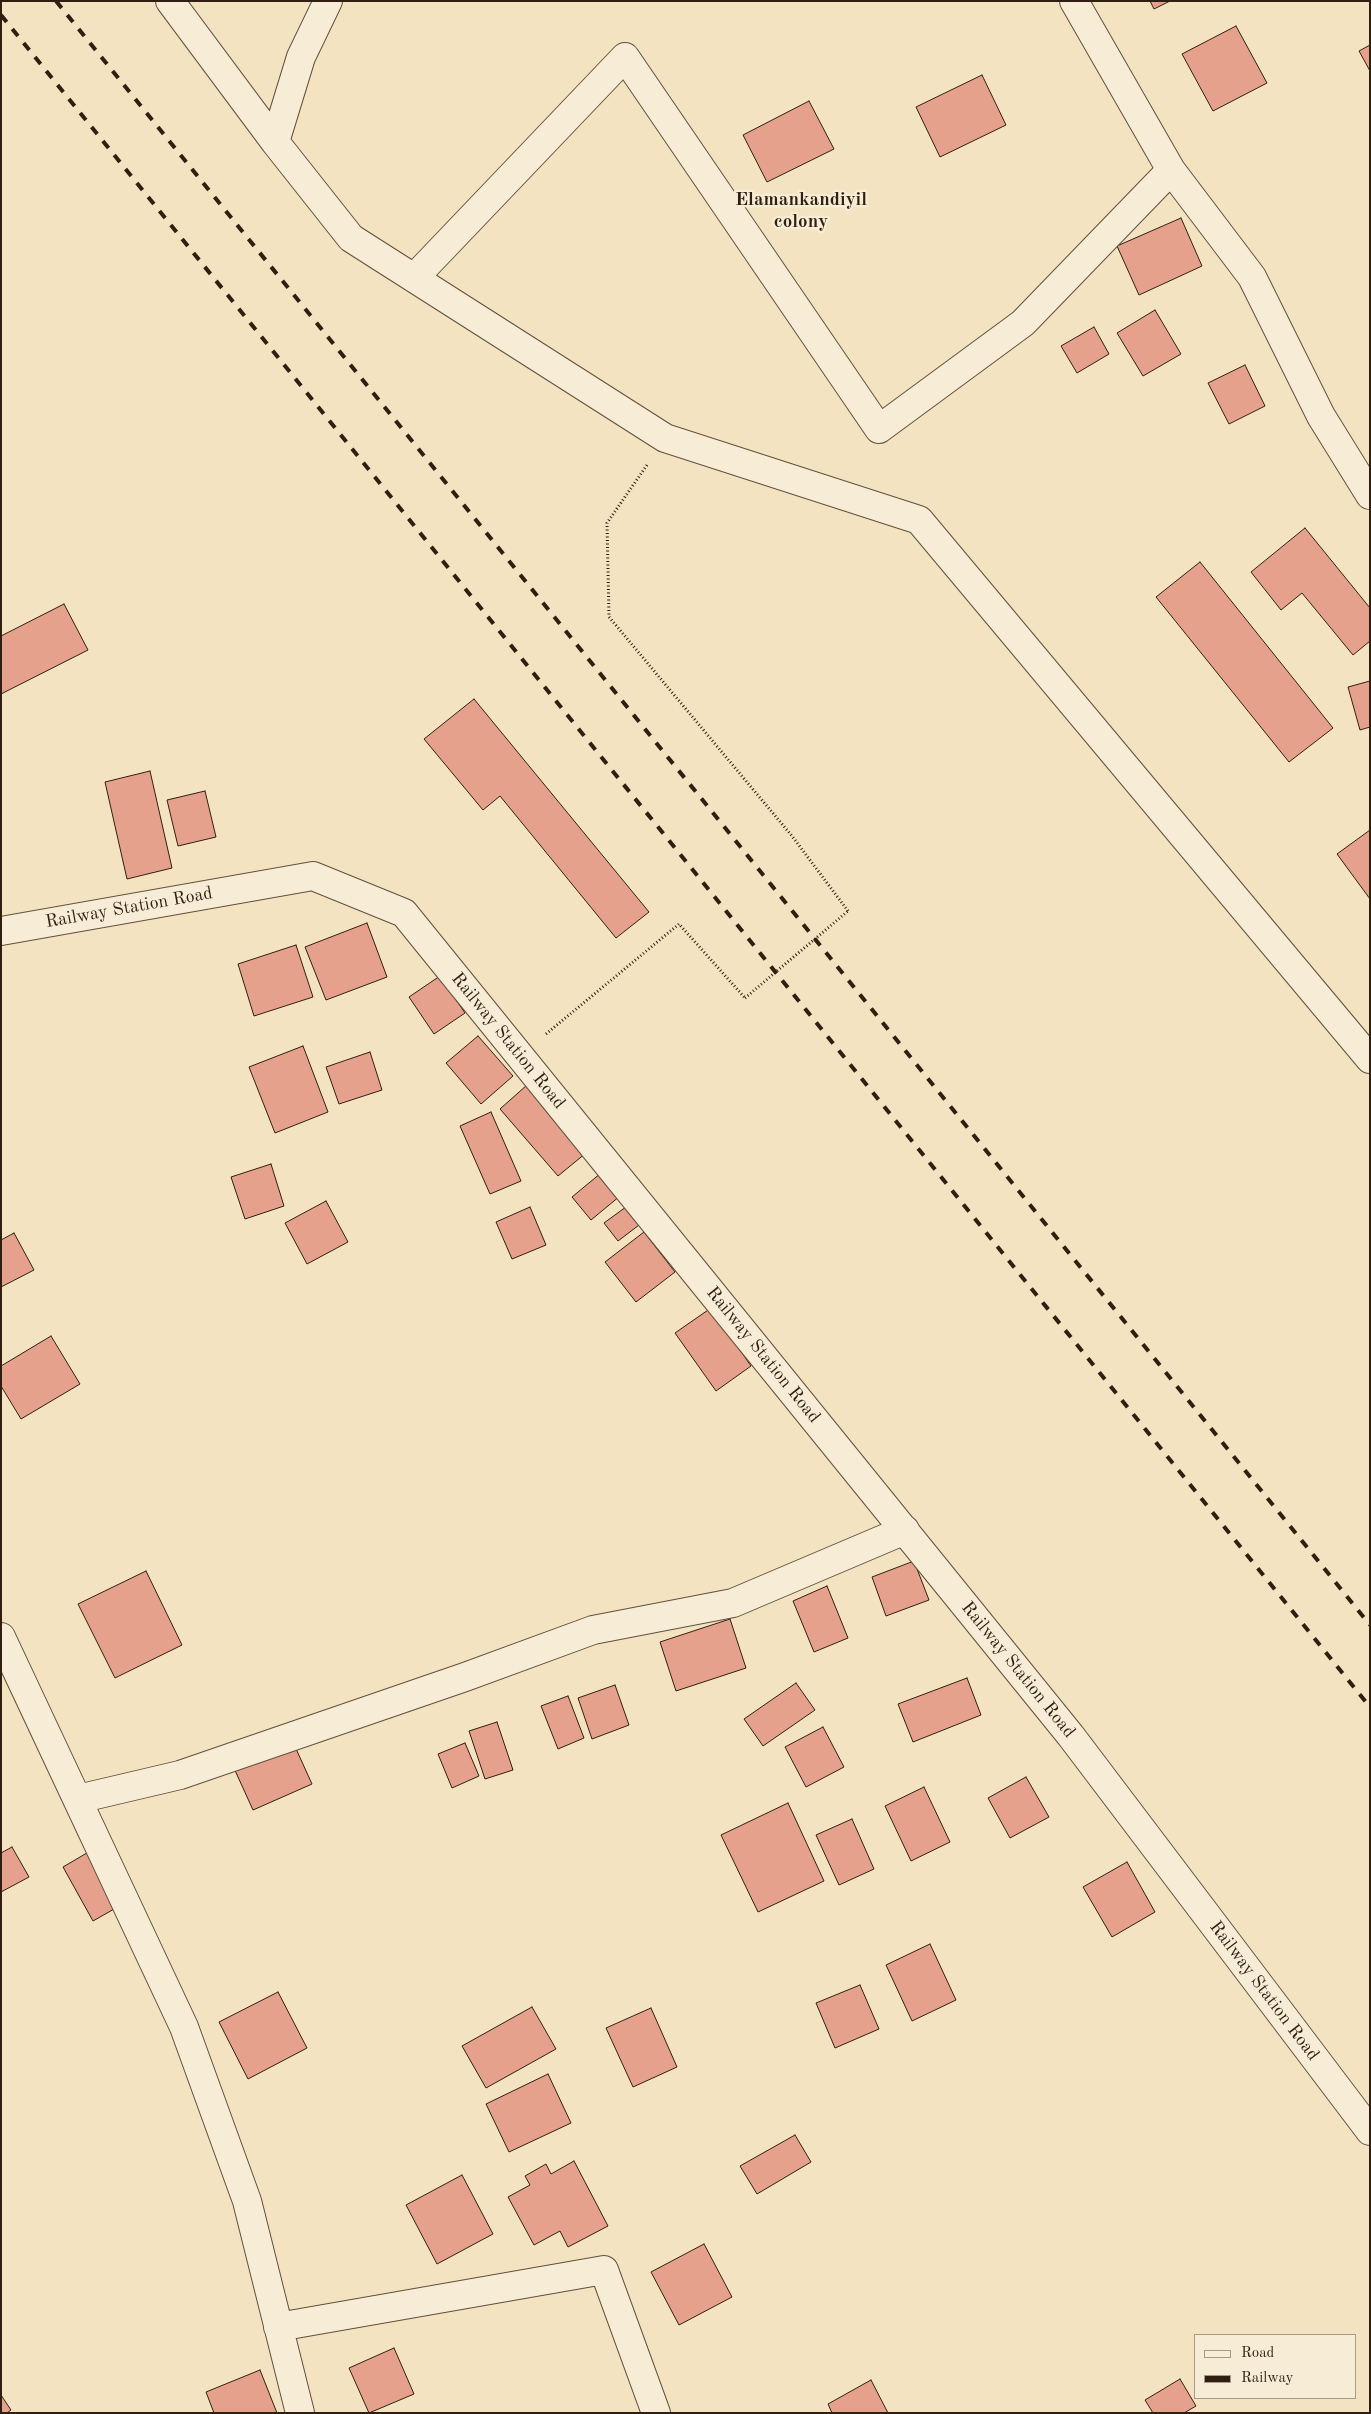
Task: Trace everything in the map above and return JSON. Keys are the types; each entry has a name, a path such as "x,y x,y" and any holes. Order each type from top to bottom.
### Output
{"street":[{"path":"170,1 275,142 351,238 665,438 919,520 1370,1059"},
{"path":"275,142 301,58 328,1"},
{"path":"1074,1 1171,170 1252,276 1321,416 1370,495"},
{"path":"414,278 626,57 879,429 1022,323 1171,170"},
{"name":"Railway Station Road","path":"1,931 314,876 404,913 1070,1736 1370,2130"},
{"path":"78,1800 180,1775 464,1678 593,1630 733,1603 905,1530"},
{"path":"1,1637 184,2027 247,2201 300,2413"},
{"path":"278,2327 604,2270 656,2413"}],"path":[{"path":"520,1055 679,924 745,998 848,911 792,836 609,617 607,523 665,438"}],"building":[{"path":"1150,1 1170,1 1154,9"},
{"path":"1236,26 1267,83 1213,111 1182,54"},
{"path":"1370,45 1370,71 1359,51"},
{"path":"982,75 1006,125 940,157 916,107"},
{"path":"809,101 834,149 767,182 743,135"},
{"path":"1181,218 1202,266 1139,295 1117,246"},
{"path":"1155,310 1181,354 1143,376 1117,333"},
{"path":"1094,327 1109,354 1077,373 1061,346"},
{"path":"1245,365 1265,406 1229,424 1208,383"},
{"path":"1305,528 1370,608 1370,641 1353,655 1302,593 1281,610 1251,572"},
{"path":"1200,562 1333,728 1289,762 1156,597"},
{"path":"64,604 88,650 1,694 1,636"},
{"path":"1370,681 1370,727 1360,730 1348,687"},
{"path":"474,699 649,912 616,938 500,796 483,810 424,739"},
{"path":"150,771 172,868 127,879 105,782"},
{"path":"205,791 216,837 178,846 167,800"},
{"path":"1370,830 1370,899 1337,854"},
{"path":"367,923 387,977 326,1000 305,947"},
{"path":"296,945 313,997 254,1016 238,964"},
{"path":"440,976 465,1013 434,1034 409,997"},
{"path":"478,1036 513,1076 481,1104 446,1063"},
{"path":"303,1046 328,1112 275,1133 249,1067"},
{"path":"370,1052 382,1090 339,1104 326,1067"},
{"path":"527,1085 586,1153 558,1176 500,1109"},
{"path":"491,1112 521,1181 490,1194 460,1126"},
{"path":"271,1164 284,1206 245,1219 231,1177"},
{"path":"601,1173 620,1196 591,1220 572,1197"},
{"path":"326,1201 348,1242 307,1264 285,1223"},
{"path":"630,1204 643,1222 618,1241 604,1223"},
{"path":"530,1207 546,1245 512,1259 496,1222"},
{"path":"644,1232 675,1272 636,1302 605,1262"},
{"path":"14,1233 34,1270 1,1287 1,1240"},
{"path":"711,1308 751,1366 716,1391 675,1333"},
{"path":"51,1336 80,1384 21,1419 1,1386 1,1366"},
{"path":"914,1561 929,1600 886,1616 872,1577"},
{"path":"146,1571 182,1645 115,1678 78,1604"},
{"path":"827,1586 848,1638 814,1652 793,1601"},
{"path":"730,1619 746,1668 676,1691 660,1642"},
{"path":"967,1678 981,1715 913,1742 898,1704"},
{"path":"796,1683 815,1710 763,1746 744,1719"},
{"path":"615,1685 629,1725 592,1739 578,1698"},
{"path":"568,1696 584,1738 558,1749 541,1706"},
{"path":"497,1722 513,1770 485,1779 469,1731"},
{"path":"823,1727 844,1767 806,1787 785,1747"},
{"path":"292,1740 312,1784 253,1810 233,1766"},
{"path":"465,1743 479,1776 452,1788 438,1754"},
{"path":"1026,1777 1049,1817 1010,1838 988,1798"},
{"path":"924,1787 950,1842 911,1861 885,1806"},
{"path":"788,1803 824,1881 758,1912 721,1835"},
{"path":"852,1819 874,1869 839,1885 816,1835"},
{"path":"12,1847 29,1877 1,1892 1,1853"},
{"path":"92,1850 123,1904 93,1921 63,1867"},
{"path":"1127,1862 1155,1912 1112,1937 1083,1887"},
{"path":"930,1944 956,2000 912,2021 886,1965"},
{"path":"860,1985 879,2029 835,2048 816,2003"},
{"path":"278,1992 307,2048 248,2079 219,2022"},
{"path":"532,2007 556,2049 486,2088 462,2046"},
{"path":"651,2008 677,2067 633,2087 606,2028"},
{"path":"548,2074 571,2123 509,2152 486,2104"},
{"path":"795,2135 811,2162 757,2194 740,2166"},
{"path":"574,2161 608,2226 568,2247 560,2231 534,2245 508,2197 530,2185 525,2176 546,2164 551,2174"},
{"path":"462,2175 493,2234 437,2264 406,2205"},
{"path":"704,2244 732,2297 679,2325 651,2272"},
{"path":"394,2348 414,2394 369,2413 349,2368"},
{"path":"260,2370 277,2413 214,2413 206,2392"},
{"path":"1180,2379 1196,2406 1184,2413 1153,2413 1145,2400"},
{"path":"871,2380 888,2413 832,2413 828,2404"},
{"path":"1,2395 11,2410 7,2413 1,2413"}],"railway":[{"path":"56,1 1370,1625"},
{"path":"1,15 1370,1707"}],"district":[{"name":"Elamankandiyil colony","path":"801,211"}]}
